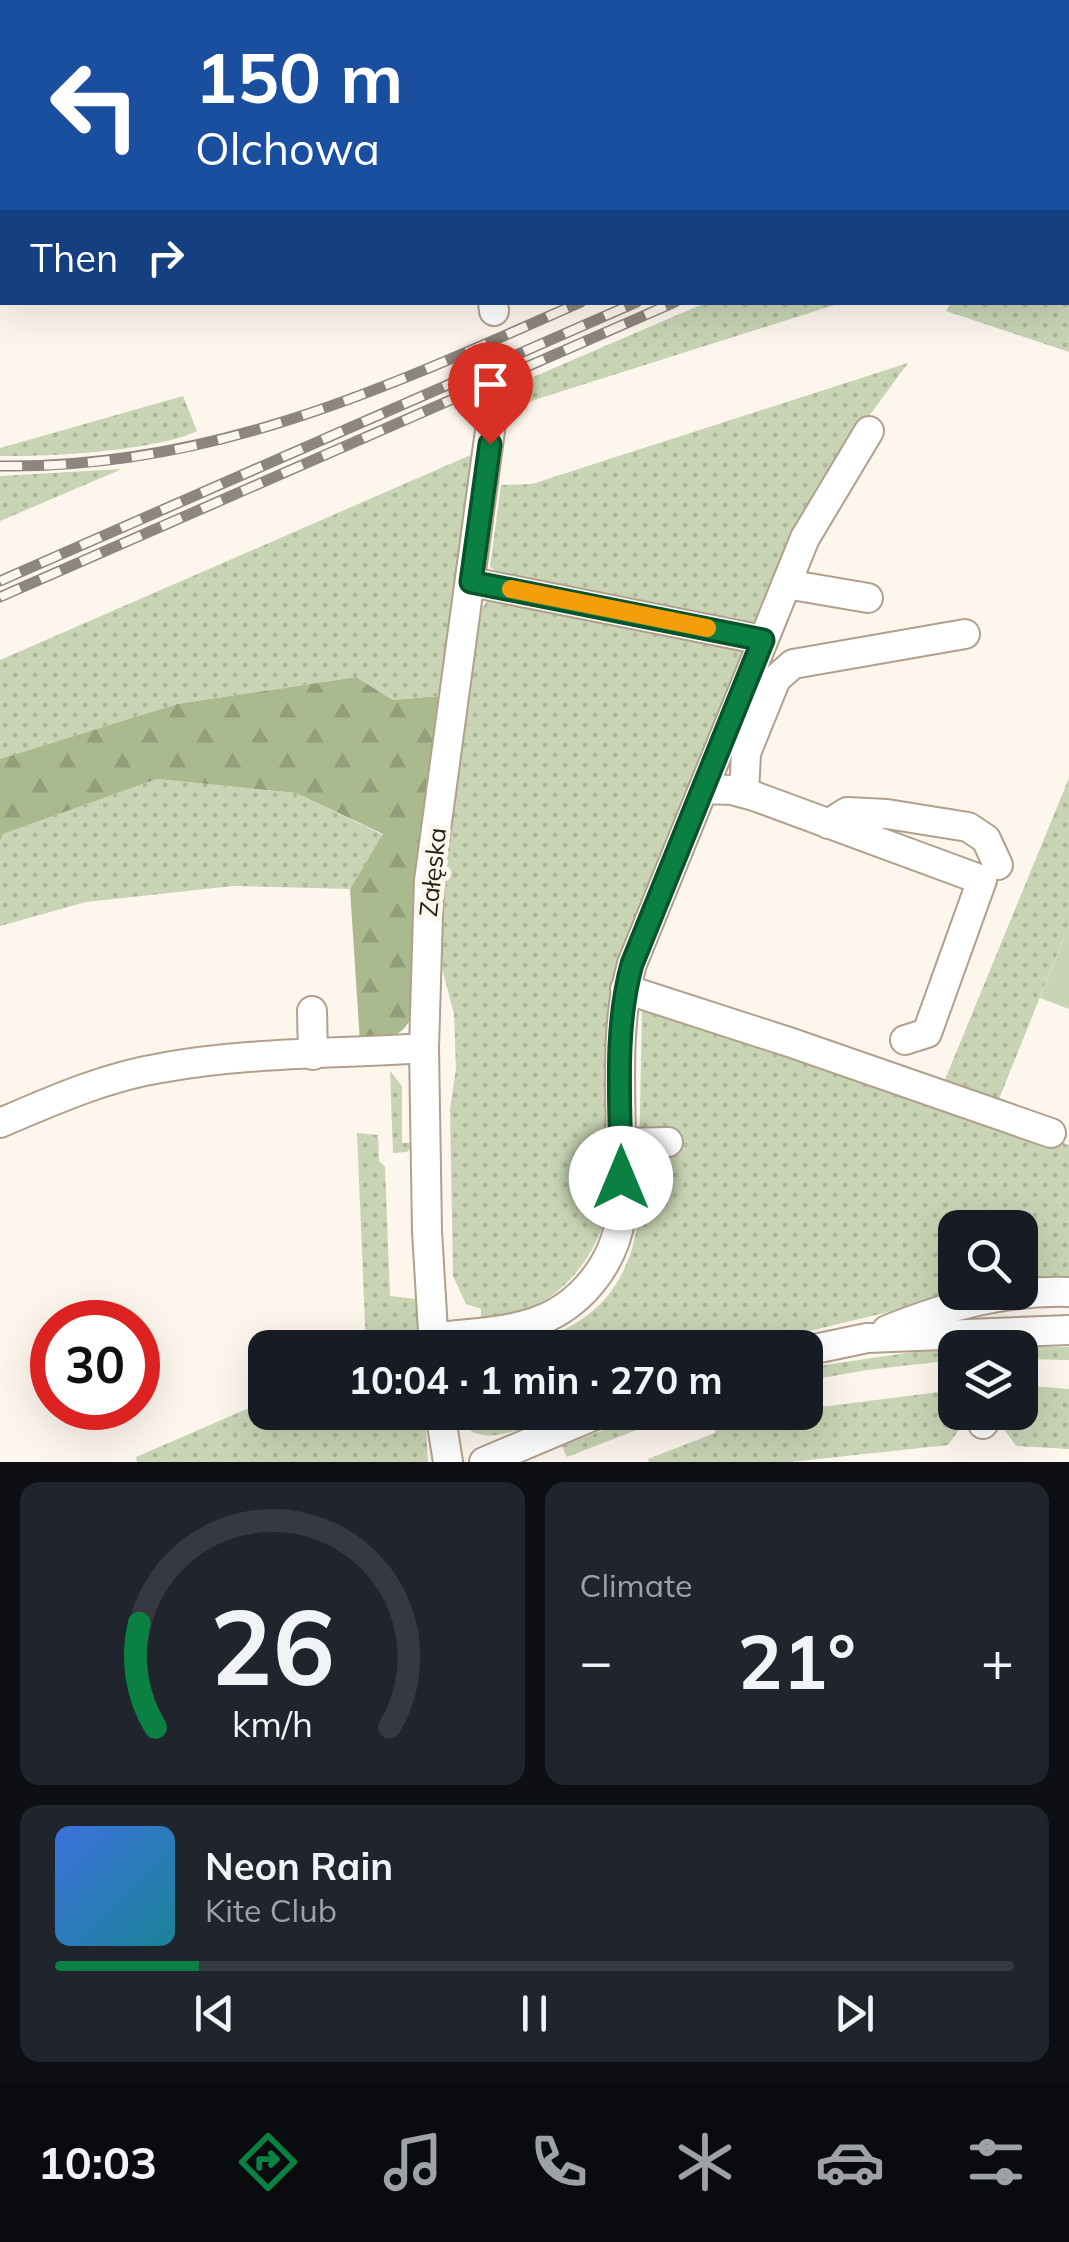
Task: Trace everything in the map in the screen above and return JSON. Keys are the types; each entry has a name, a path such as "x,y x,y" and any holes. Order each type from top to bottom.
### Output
{"street":[{"name":"Załęska","path":"433,1330 424,1048 429,881 494,401"},
{"path":"497,1330 533,1323 577,1298 608,1259 622,1214 625,989 805,538 869,431"},
{"path":"471,582 763,640"},
{"path":"786,584 868,598"},
{"path":"744,793 746,753 776,679 793,664 965,634"},
{"path":"703,789 744,793 982,880 927,1033 905,1040"},
{"path":"828,824 847,812 968,827 986,839 998,866"},
{"path":"625,989 792,1042 1050,1133"},
{"path":"312,1011 313,1055"},
{"path":"0,1124 100,1083 160,1068 260,1056 424,1048"},
{"path":"621,1143 668,1142"},
{"path":"1038,1292 1069,1292"},
{"path":"823,1347 867,1338 939,1310"},
{"path":"1038,1334 1069,1330"},
{"path":"867,1338 938,1339"},
{"path":"443,1430 448,1462"},
{"path":"484,1462 560,1430"}],"green space":[{"path":"700,305 835,305 509,408 510,387"},
{"path":"950,305 1069,305 1069,352 946,311"},
{"path":"908,363 816,488 760,619 749,623 501,575 490,567 501,485 532,484"},
{"path":"183,396 197,431 179,438 101,451 0,456 0,448"},
{"path":"473,454 439,696 393,700 356,677 177,704 0,759 0,660"},
{"path":"122,469 0,521 0,476"},
{"path":"496,599 745,649 622,961 609,1022 608,1210 600,1232 578,1271 546,1299 505,1316 481,1318 481,1309 466,1304 453,1276 450,1109 456,1068 454,1014 438,953 455,769 482,608 487,601"},
{"path":"356,677 393,700 439,696 417,866 413,1015 391,1037 360,1043 350,889 383,834 296,793 157,779 3,834 0,842 0,759 177,704"},
{"path":"1069,778 1069,925 997,1104 942,1087"},
{"path":"157,779 296,793 383,835 350,889 233,886 86,902 0,926 3,834"},
{"path":"1069,925 1069,1009 1040,998"},
{"path":"642,1008 937,1099 1069,1145 1069,1280 1038,1281 1038,1210 938,1210 938,1300 814,1330 562,1330 594,1310 610,1293 632,1249 638,1221"},
{"path":"390,1071 402,1086 402,1143 411,1143 407,1152 393,1153"},
{"path":"357,1133 378,1135 379,1161 385,1167 390,1296 416,1299 419,1330 365,1330"},
{"path":"1038,1347 1069,1347 1069,1360 1038,1359"},
{"path":"938,1350 938,1362 823,1378 823,1365"},
{"path":"1038,1386 1069,1389 1069,1449 1016,1446 1004,1430 1038,1430"},
{"path":"938,1392 938,1430 959,1430 948,1445 791,1462 648,1459 716,1430 823,1430 823,1407"},
{"path":"248,1408 248,1430 426,1430 428,1462 137,1462 136,1457"},
{"path":"470,1430 517,1430 490,1435"},
{"path":"603,1430 637,1430 567,1457 562,1446"}],"railway":[{"path":"0,466 79,463 228,438 370,392 574,305"},
{"path":"0,581 630,305"},
{"path":"0,597 668,305"}],"slow traffic":[{"path":"511,589 707,628"}],"route":[{"path":"490,444 471,582 763,640 625,989 621,1178"}]}
